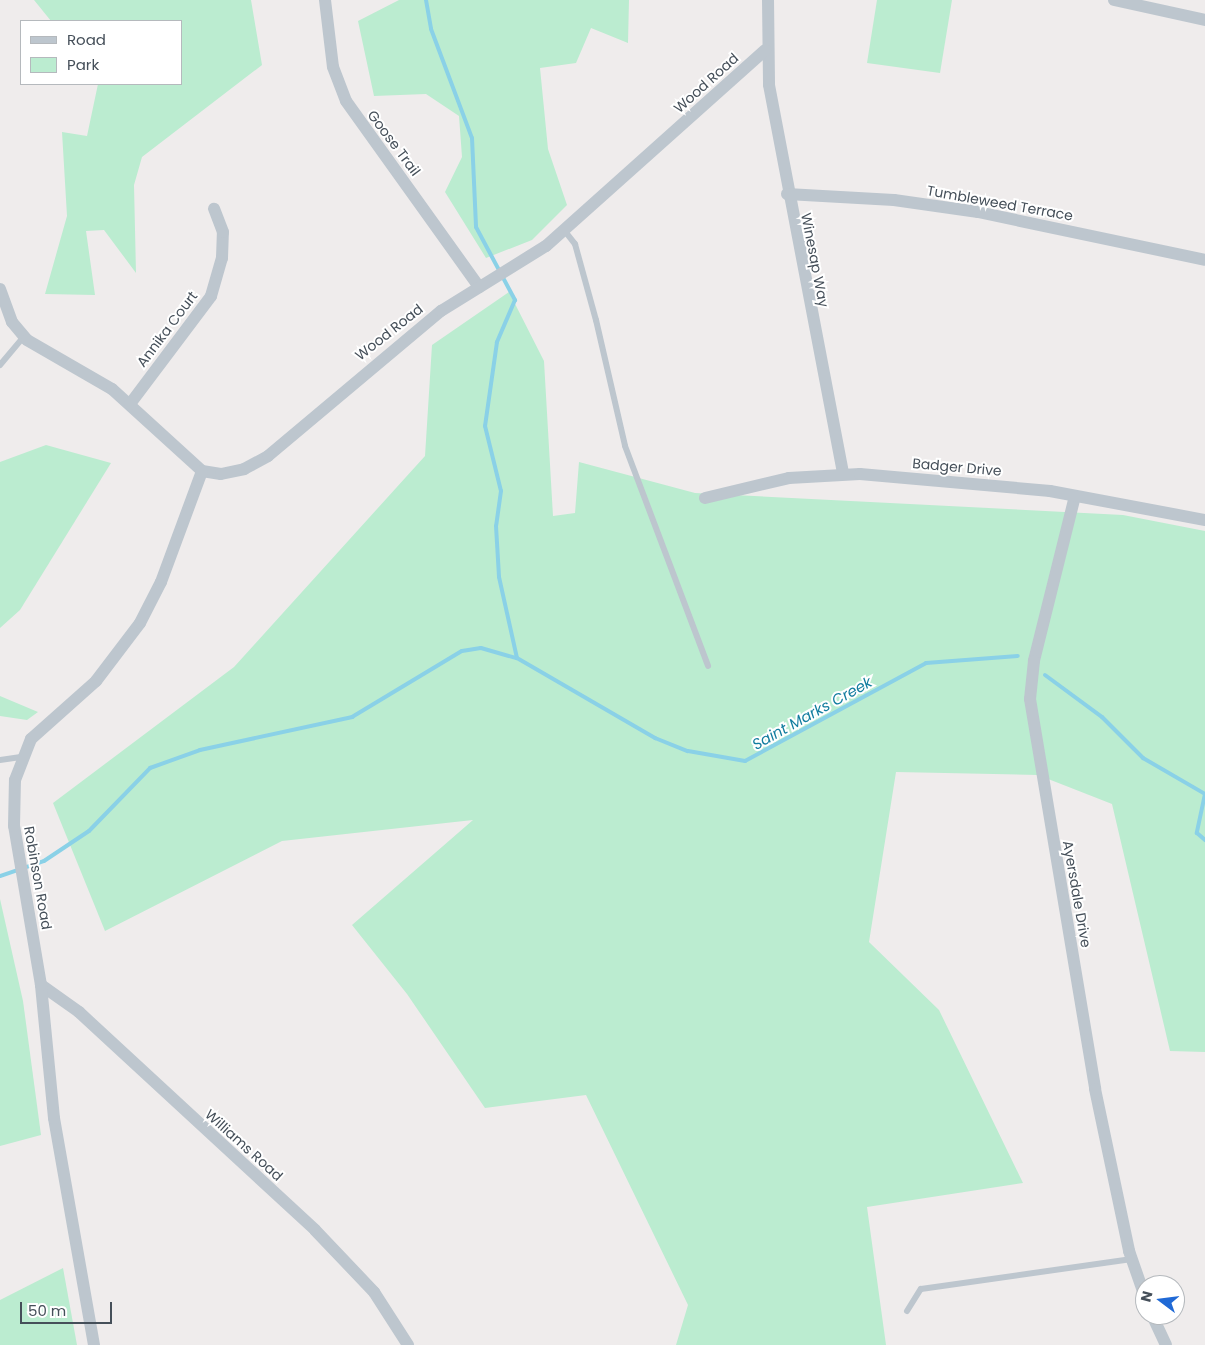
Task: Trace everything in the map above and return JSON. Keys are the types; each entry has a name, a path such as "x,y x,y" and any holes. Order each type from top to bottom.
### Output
{"street":[{"name":"Goose Trail","path":"325,0 333,67 346,101 479,287"},
{"path":"765,50 768,0"},
{"path":"1114,0 1205,20"},
{"name":"Wood Road","path":"202,471 232,473 261,461 394,347 564,230 765,50"},
{"name":"Winesap Way","path":"765,50 787,194 843,474"},
{"name":"Tumbleweed Terrace","path":"787,194 952,208 1205,260"},
{"name":"Annika Court","path":"130,404 211,296 222,258 223,232 214,209"},
{"path":"0,289 10,317 24,336 96,377 130,404 202,471"},
{"name":"Robinson Road","path":"94,1345 68,1220 41,986 19,858 13,808 21,757 42,725 96,680 140,623 161,582 202,471"},
{"name":"Badger Drive","path":"705,498 789,478 843,474 1076,496 1205,520"},
{"name":"Ayersdale Drive","path":"1076,496 1034,661 1030,700 1095,1089 1132,1259 1137,1275"},
{"name":"Williams Road","path":"41,986 79,1012 315,1230 374,1292 408,1345"},
{"path":"1157,1325 1166,1345"}],"lane":[{"path":"564,230 574,244 596,320 625,446 708,666"},
{"path":"0,365 24,336"},
{"path":"0,760 21,757"},
{"path":"907,1311 921,1289 1132,1259"}],"green space":[{"path":"34,0 251,0 262,65 142,157 134,185 136,273 104,230 86,231 95,295 45,294 67,216 62,132 87,136 98,85 182,85 182,20 50,20"},
{"path":"399,0 629,0 628,43 591,28 576,63 540,68 548,149 567,205 532,240 486,258 445,192 462,157 459,116 426,94 374,96 358,21"},
{"path":"877,0 952,0 940,73 867,63"},
{"path":"509,292 544,361 553,516 575,513 579,462 695,493 1123,515 1205,531 1205,1052 1170,1051 1112,804 1038,775 896,772 869,942 939,1010 1023,1183 867,1207 886,1345 676,1345 688,1305 586,1095 485,1108 407,994 352,925 473,820 282,841 105,931 53,803 234,667 425,456 432,345"},
{"path":"46,445 111,463 20,610 0,628 0,462"},
{"path":"0,696 38,712 27,720 0,716"},
{"path":"0,899 23,1001 41,1135 0,1146"},
{"path":"63,1268 77,1345 0,1345 0,1300"}],"waterway":[{"path":"426,0 431,29 472,138 476,227 515,300 497,342 485,426 501,491 496,526 499,577 517,658"},
{"path":"0,876 44,861 89,831 150,768 200,750 352,717 462,651 481,648 517,658 655,738 688,751 745,761 926,663 1018,656"},
{"name":"Saint Marks Creek","path":"1045,675 1102,717 1143,758 1205,794 1197,833 1205,840"}]}
